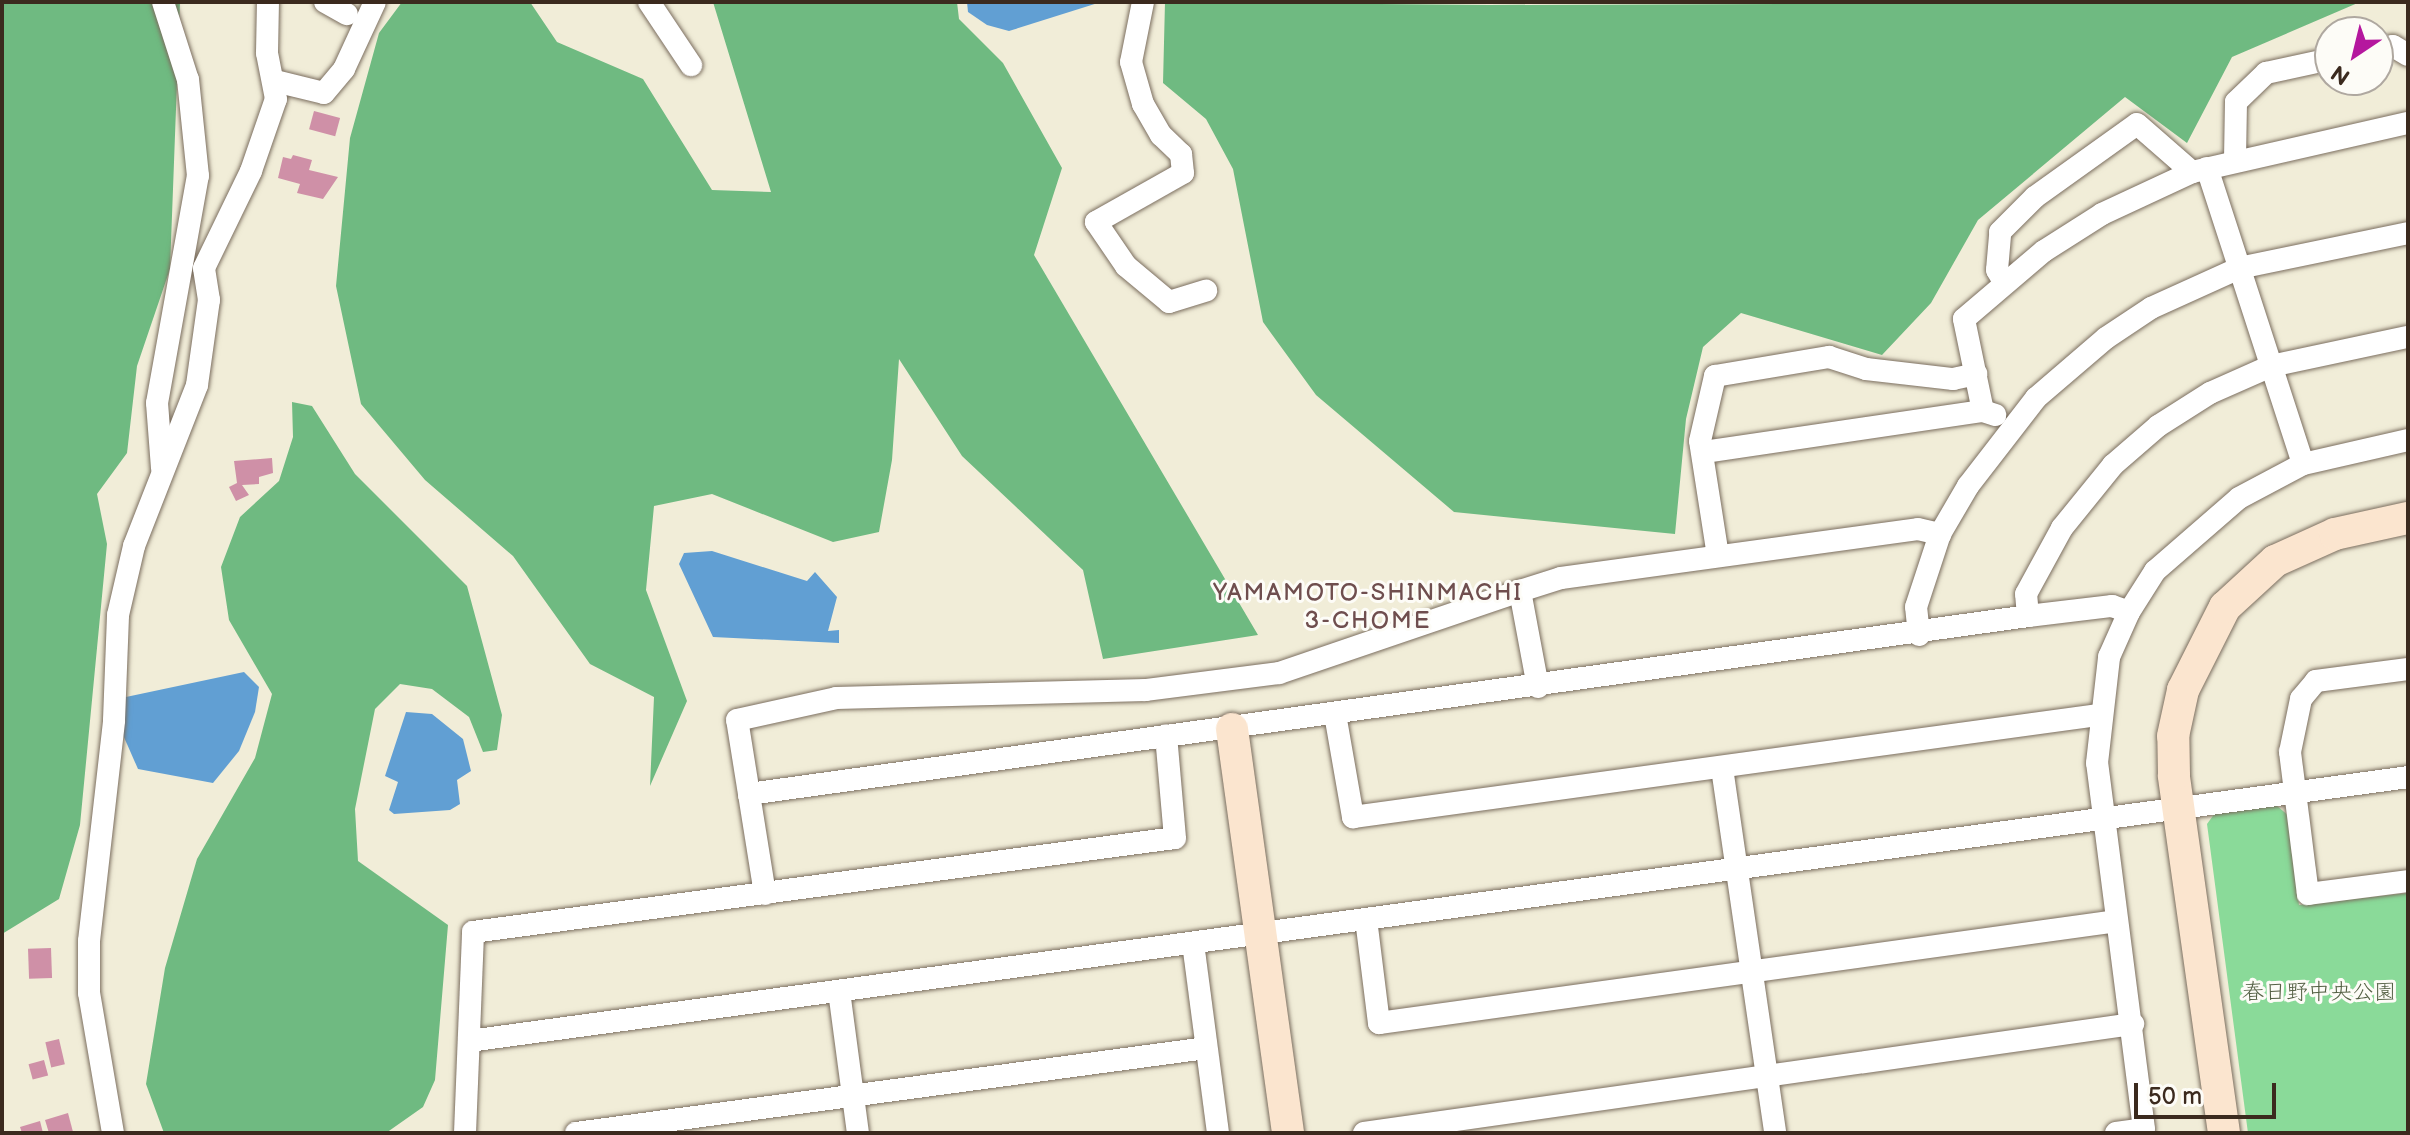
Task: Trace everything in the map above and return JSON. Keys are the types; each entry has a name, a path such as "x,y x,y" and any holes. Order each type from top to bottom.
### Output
{"street":[{"path":"163,2 188,80 198,176 157,403 163,474"},
{"path":"113,1133 89,993 89,941 114,720 118,615 134,546 197,385 209,300 204,268 251,171 276,99 275,81 267,53 268,2"},
{"path":"325,2 347,14"},
{"path":"275,81 324,93 344,69 375,2"},
{"path":"649,2 691,65"},
{"path":"1143,2 1131,62 1143,104 1161,135 1181,154 1183,173 1096,222 1126,266 1169,302 1206,291"},
{"path":"2235,159 2236,102 2266,73 2314,62"},
{"path":"1983,411 1964,319 2004,282 2102,214 2199,170 2235,159 2408,123"},
{"path":"2004,282 1997,270 2000,232 2035,197 2137,124 2199,170 2239,268 2303,464"},
{"path":"1919,635 1916,607 1940,534 2014,423 2106,338 2151,308 2239,268 2408,233"},
{"path":"2028,616 2026,594 2062,528 2113,465 2184,410 2271,366 2408,337"},
{"path":"1718,556 1700,441 1715,376 1829,357 1866,369 1953,379 1976,374"},
{"path":"1704,452 1983,411 2014,423"},
{"path":"2116,1133 2144,1129 2133,1024 2097,763 2099,715 2109,657 2129,612 2155,571 2194,532 2239,498 2303,464 2408,440"},
{"path":"2224,1133 2173,736 2183,690 2225,607 2275,561 2335,534 2408,518"},
{"path":"765,894 737,720 836,698 1146,690 1279,673 1561,578 1918,529 1940,534"},
{"path":"1520,591 1538,687"},
{"path":"749,794 1919,635 2028,616 2112,606 2129,612"},
{"path":"2408,669 2316,681 2301,699 2292,727 2308,894 2408,881"},
{"path":"1335,714 1353,817 2099,715"},
{"path":"1232,729 1288,1133"},
{"path":"465,1133 473,932 1175,838 1166,735"},
{"path":"1722,768 1775,1133"},
{"path":"469,1041 2408,777"},
{"path":"1366,919 1379,1023 2117,921"},
{"path":"1193,943 1218,1133"},
{"path":"839,991 858,1133"},
{"path":"1364,1133 2133,1024"},
{"path":"576,1133 1206,1048"}],"green space":[{"path":"2,2 180,2 170,269 137,366 127,453 97,494 107,544 80,825 59,899 2,934"},
{"path":"402,2 530,2 557,42 643,79 712,190 771,192 713,2 957,2 959,19 1003,63 1062,168 1034,255 1258,635 1103,659 1083,570 962,456 899,359 892,460 879,532 833,542 712,494 654,506 646,590 687,701 650,786 654,697 590,664 513,556 425,480 361,404 336,286 350,138 379,33"},
{"path":"1165,2 1489,5 2360,2 2327,16 2314,16 2314,22 2232,57 2187,143 2125,97 1978,220 1931,303 1882,355 1741,313 1703,347 1686,419 1675,534 1454,512 1316,395 1263,322 1233,169 1206,119 1163,83"},
{"path":"292,402 312,406 355,474 467,586 502,715 497,750 483,752 469,717 432,689 400,684 375,709 355,809 358,861 448,925 435,1080 423,1107 386,1133 164,1133 146,1084 165,968 197,859 255,758 272,694 229,620 221,567 240,517 279,481 293,437"},
{"name":"春日野中央公園","path":"2276,805 2289,816 2299,905 2408,893 2408,1133 2248,1133 2207,824 2215,813"}],"water":[{"path":"967,2 1101,2 1009,31 987,25 968,12"},
{"path":"712,551 807,581 815,572 837,597 828,631 839,630 839,643 713,637 679,564 684,553"},
{"path":"244,672 259,687 255,712 239,751 213,783 138,769 123,735 126,697"},
{"path":"406,712 432,714 463,739 471,771 457,780 460,804 450,810 394,814 389,810 398,782 385,776"}],"building":[{"path":"314,111 340,118 335,136 309,129"},
{"path":"293,155 312,160 309,170 338,177 323,199 297,193 300,184 278,178 283,157 291,159"},
{"path":"272,458 273,473 259,477 259,484 242,485 249,495 236,501 229,487 237,483 234,461"},
{"path":"51,948 52,978 29,979 28,949"},
{"path":"59,1039 65,1064 51,1067 45,1042"},
{"path":"44,1060 48,1075 33,1080 29,1064"},
{"path":"68,1113 73,1132 49,1133 45,1120"},
{"path":"40,1121 43,1133 22,1133 20,1127"}],"district":[{"name":"YAMAMOTO-SHINMACHI 3-CHOME","path":"1368,607"}]}
